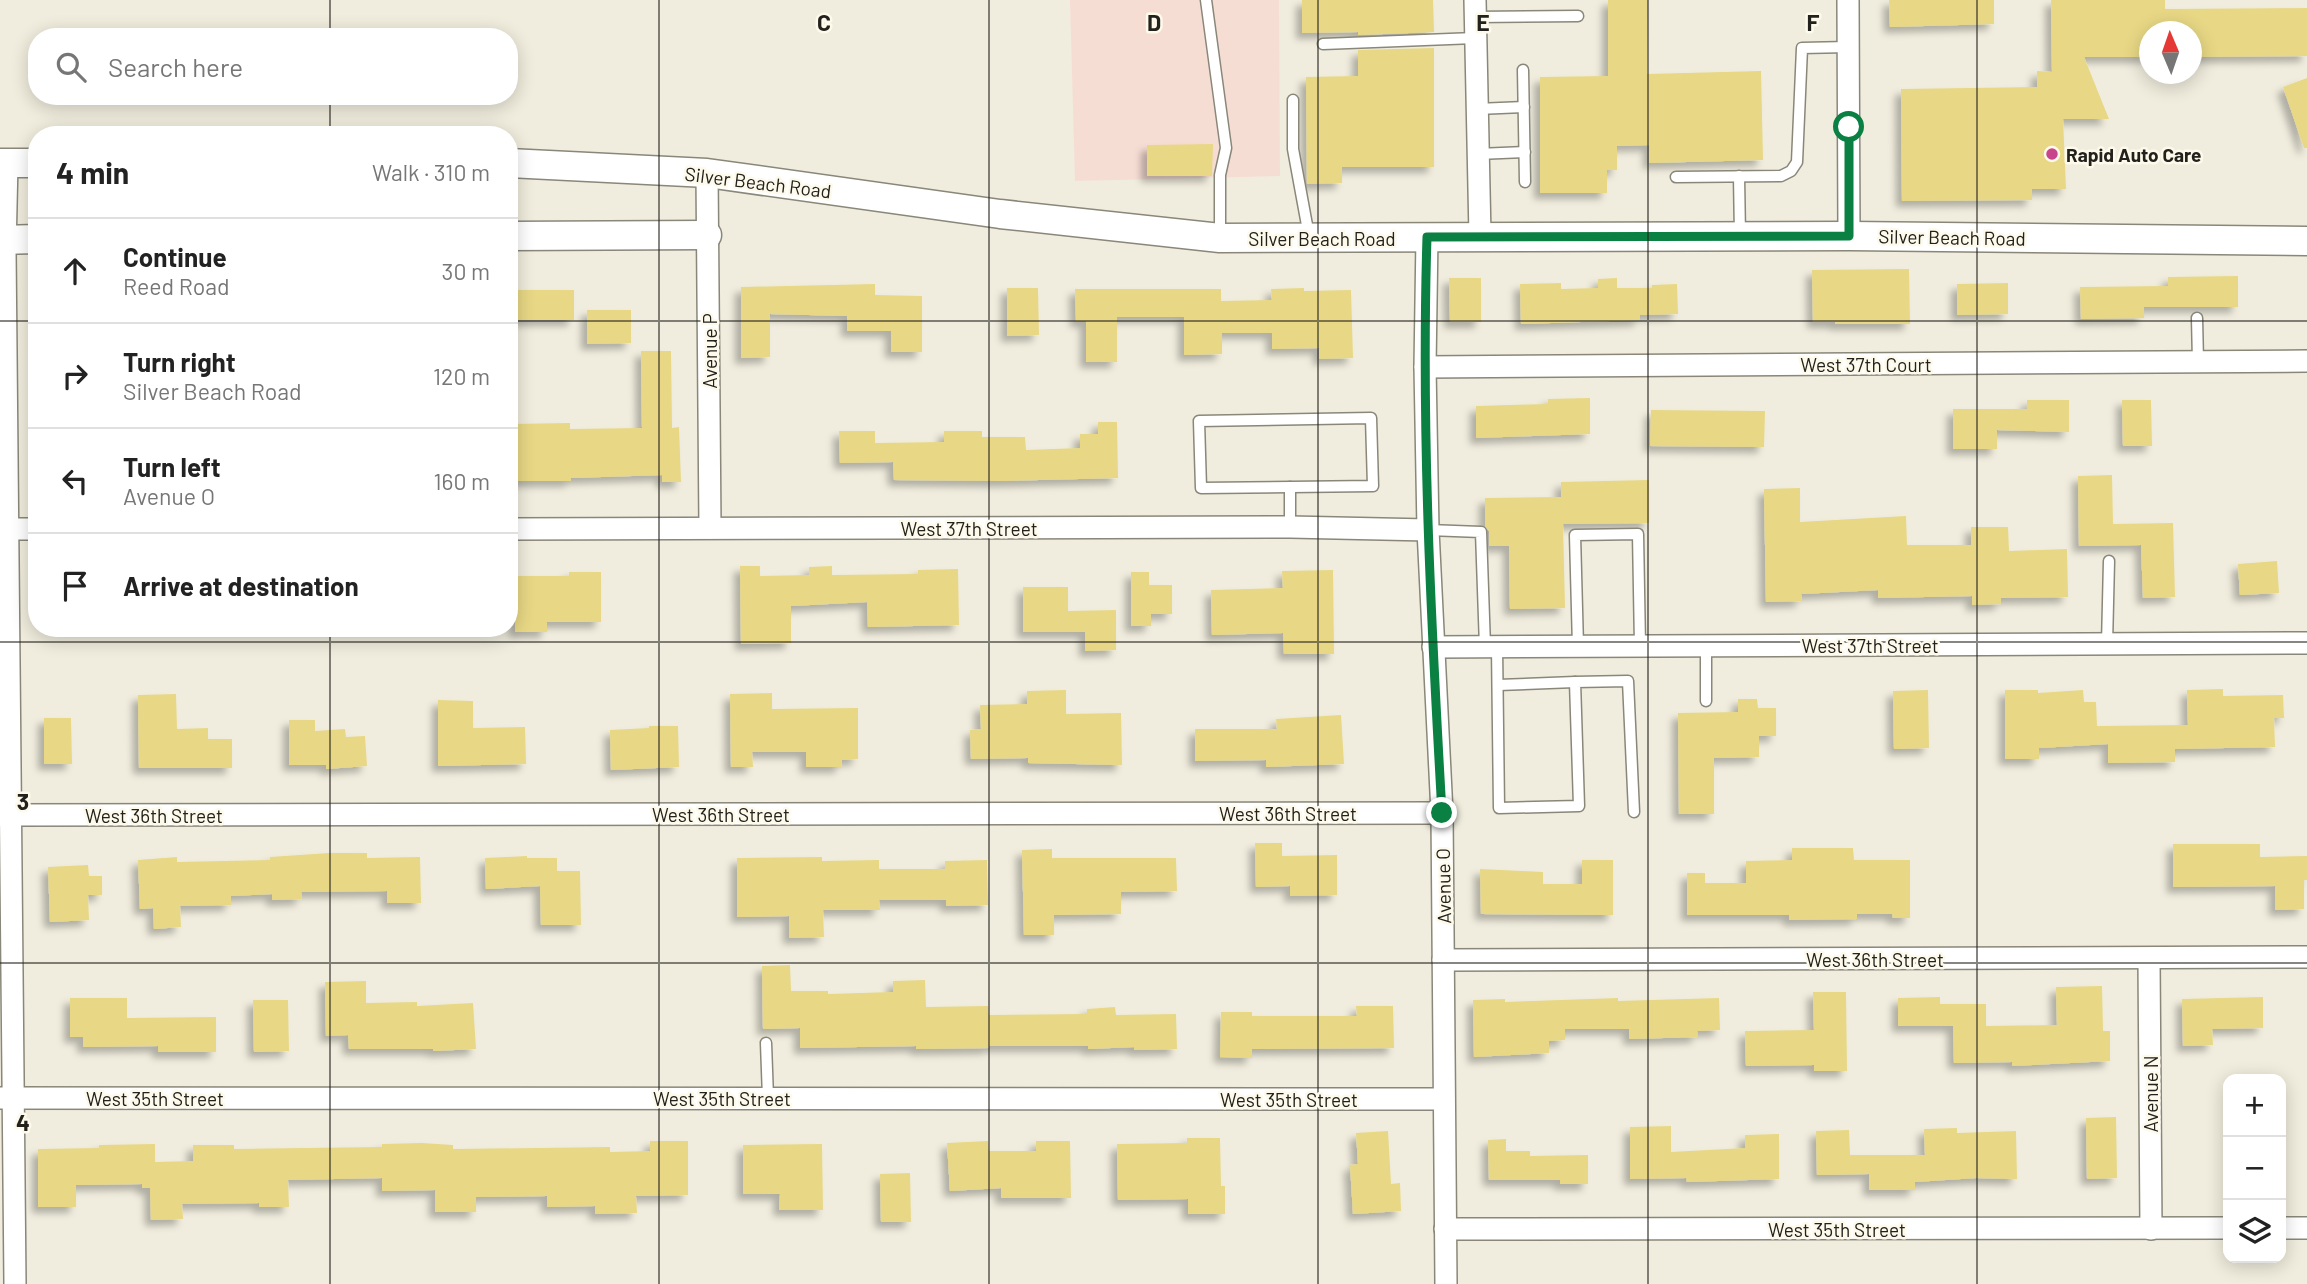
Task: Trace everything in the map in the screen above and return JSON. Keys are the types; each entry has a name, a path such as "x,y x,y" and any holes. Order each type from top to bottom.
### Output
{"street":[{"path":"1848,0 1849,236"},
{"path":"1475,8 1480,236"},
{"path":"15,1284 7,1098 3,163 28,163"},
{"name":"Silver Beach Road","path":"518,163 707,173 1000,214 1220,238 1849,236 2307,242"},
{"name":"Avenue P","path":"707,173 710,528"},
{"path":"518,236 707,234"},
{"name":"Avenue O","path":"1427,237 1425,367 1428,530 1442,813 1446,1284"},
{"path":"3,240 28,239"},
{"name":"West 37th Court","path":"1425,367 2307,361"},
{"name":"West 37th Street","path":"518,528 1290,527 1428,530"},
{"path":"4,529 28,529"},
{"name":"West 37th Street","path":"1433,647 2307,643"},
{"name":"West 36th Street","path":"6,815 1442,813"},
{"name":"West 36th Street","path":"1443,960 2307,957"},
{"name":"Avenue N","path":"2149,958 2151,1228"},
{"name":"West 35th Street","path":"7,1098 1444,1099"},
{"name":"West 35th Street","path":"1445,1229 2223,1228"},
{"path":"2286,1228 2307,1228"}],"lane":[{"path":"1206,0 1226,148 1220,175 1220,238"},
{"path":"1475,8 1577,16"},
{"path":"1323,44 1475,38"},
{"path":"1676,177 1782,176 1791,171 1797,162 1802,48 1848,47"},
{"path":"1523,70 1525,182"},
{"path":"1293,100 1293,149 1309,238"},
{"path":"1477,109 1524,107"},
{"path":"1478,145 1525,152"},
{"path":"1739,176 1740,236"},
{"path":"2197,318 2198,362"},
{"path":"1371,418 1373,486 1290,487 1201,488 1199,421 1371,418"},
{"path":"1290,487 1290,527"},
{"path":"1428,530 1481,532 1491,647 1498,685 1499,808 1579,806 1575,682"},
{"path":"1578,647 1575,535 1638,534 1640,646"},
{"path":"2107,644 2109,561"},
{"path":"1706,646 1706,701"},
{"path":"1498,685 1628,681 1634,812"},
{"path":"766,1043 768,1098"}],"shaded area":[{"path":"1070,0 1279,0 1280,176 1075,181"}],"building":[{"path":"1302,0 1433,0 1434,32 1358,35 1358,32 1302,33"},
{"path":"1608,0 1648,0 1647,74 1761,71 1763,160 1649,163 1649,145 1617,146 1617,170 1607,170 1607,193 1540,193 1540,77 1608,76"},
{"path":"1889,0 1994,0 1994,24 1890,27"},
{"path":"2051,0 2165,0 2165,9 2307,8 2307,56 2202,57 2202,21 2139,21 2139,57 2084,57 2109,119 2063,119 2066,189 2032,189 2032,200 1902,201 1901,89 2037,87 2037,71 2052,72"},
{"path":"1434,48 1434,167 1342,167 1342,183 1307,184 1306,77 1358,76 1358,50"},
{"path":"2307,78 2307,148 2304,148 2283,87"},
{"path":"1213,144 1212,176 1147,176 1147,145"},
{"path":"1909,269 1910,324 1813,322 1812,270"},
{"path":"2238,276 2238,307 2144,307 2144,318 2081,319 2080,287 2168,286 2168,277"},
{"path":"1449,278 1481,278 1481,322 1450,322"},
{"path":"1617,278 1617,288 1652,288 1652,285 1677,284 1678,314 1640,315 1640,320 1521,324 1520,284 1561,283 1561,289 1598,288 1598,279"},
{"path":"2008,283 2008,314 1957,315 1957,284"},
{"path":"875,284 875,295 922,296 922,352 891,352 891,331 847,331 847,316 770,314 770,357 741,358 741,287"},
{"path":"1007,288 1038,288 1039,335 1007,336"},
{"path":"1304,288 1304,291 1351,290 1353,358 1319,359 1319,348 1272,349 1272,333 1222,333 1222,354 1184,355 1184,317 1117,317 1117,362 1086,362 1086,321 1076,321 1075,289 1221,289 1221,301 1272,300 1271,289"},
{"path":"518,290 574,290 574,320 518,320"},
{"path":"587,310 631,310 631,343 587,344"},
{"path":"641,351 671,351 672,428 679,427 681,482 662,482 662,475 571,478 571,481 518,481 518,424 570,423 570,429 642,428"},
{"path":"1590,398 1590,434 1476,438 1476,406 1548,404 1548,399"},
{"path":"2027,400 2069,400 2069,432 1997,430 1997,449 1953,449 1953,409 2027,409"},
{"path":"2122,400 2151,400 2152,446 2123,446"},
{"path":"1651,410 1765,411 1764,447 1650,446"},
{"path":"1098,422 1117,422 1118,478 894,480 893,462 840,463 839,431 875,431 875,443 944,442 944,431 982,431 982,437 1025,437 1026,450 1080,448 1080,434 1098,434"},
{"path":"2112,475 2113,524 2173,523 2175,597 2143,598 2141,545 2079,546 2078,476"},
{"path":"1649,480 1649,523 1563,524 1565,608 1510,609 1509,546 1489,546 1489,531 1485,526 1485,498 1561,497 1561,482"},
{"path":"1800,488 1800,522 1906,516 1907,545 1971,545 1971,527 2008,527 2009,551 2067,549 2068,597 2001,598 2001,604 1972,605 1972,596 1878,598 1878,590 1801,594 1802,601 1766,602 1764,489"},
{"path":"2277,561 2279,593 2240,595 2238,564"},
{"path":"740,566 760,566 760,576 809,575 809,567 832,566 832,575 918,574 918,570 958,569 959,625 868,627 867,602 791,606 791,643 741,644"},
{"path":"1333,570 1334,654 1284,654 1283,633 1212,635 1211,590 1283,588 1282,571"},
{"path":"569,572 601,572 601,622 547,622 547,632 518,632 518,576 569,576"},
{"path":"1131,572 1149,572 1149,585 1172,585 1172,614 1151,614 1151,626 1131,626"},
{"path":"1023,587 1068,587 1068,611 1116,610 1116,650 1085,651 1085,632 1023,632"},
{"path":"2223,689 2223,696 2283,695 2284,718 2274,718 2275,747 2175,749 2175,762 2108,763 2108,744 2039,748 2039,759 2005,759 2005,690 2038,690 2038,693 2083,690 2084,702 2096,702 2097,726 2188,725 2187,690"},
{"path":"1066,690 1066,714 1121,713 1122,765 1028,763 1028,758 971,759 970,730 981,729 980,705 1027,704 1027,691"},
{"path":"1928,690 1929,748 1894,749 1893,691"},
{"path":"772,693 772,709 858,708 858,759 842,760 841,767 806,767 806,752 752,752 753,767 731,767 730,694"},
{"path":"176,694 177,729 208,728 208,739 232,739 232,768 139,768 138,695"},
{"path":"1738,699 1757,699 1758,708 1776,708 1776,736 1759,736 1759,757 1714,758 1714,814 1679,814 1678,713 1738,712"},
{"path":"438,700 473,701 473,728 525,727 526,764 438,766"},
{"path":"1341,715 1344,764 1266,767 1266,760 1195,761 1195,729 1277,729 1276,719"},
{"path":"44,718 71,718 72,764 44,764"},
{"path":"289,720 315,720 315,731 345,729 346,737 365,736 367,766 326,769 326,765 289,765"},
{"path":"678,726 679,767 611,770 610,730"},
{"path":"1255,843 1282,843 1282,856 1337,855 1337,895 1290,896 1290,886 1256,887"},
{"path":"2173,844 2260,844 2260,857 2307,856 2304,909 2275,910 2275,886 2173,887"},
{"path":"1792,848 1853,848 1854,860 1910,860 1910,918 1893,918 1892,914 1857,914 1857,919 1789,920 1789,915 1687,915 1687,873 1705,873 1705,883 1746,883 1746,861 1792,860"},
{"path":"1052,849 1052,858 1176,858 1177,891 1121,892 1121,914 1054,915 1054,935 1024,935 1022,850"},
{"path":"367,853 367,858 420,857 421,903 387,903 387,891 301,892 302,899 272,900 272,894 231,896 231,905 180,906 181,927 154,929 153,908 140,909 138,860 177,857 177,862 270,860 270,857"},
{"path":"822,857 822,861 879,860 879,869 945,869 945,861 987,860 988,905 946,906 946,900 879,900 880,910 823,910 824,937 789,938 789,916 737,917 737,858"},
{"path":"485,858 557,858 557,871 580,871 581,925 541,925 540,886 486,889"},
{"path":"1582,860 1613,860 1613,915 1481,914 1480,869 1543,872 1543,884 1582,884"},
{"path":"88,865 89,876 102,876 102,895 88,895 89,920 50,922 48,867"},
{"path":"790,965 791,991 828,991 828,994 893,992 893,981 925,980 926,1007 988,1006 989,1015 1087,1014 1087,1009 1115,1007 1116,1015 1176,1014 1177,1049 1088,1049 1088,1046 800,1048 800,1028 763,1029 762,966"},
{"path":"366,981 366,1003 417,1002 417,1006 473,1003 476,1049 349,1049 348,1035 326,1036 325,982"},
{"path":"2102,986 2103,1031 2110,1031 2110,1061 2012,1066 2012,1062 1954,1063 1953,1026 1898,1026 1898,998 1940,997 1940,1004 1986,1004 1986,1026 2057,1025 2056,987"},
{"path":"1813,992 1846,992 1847,1071 1814,1071 1814,1065 1746,1066 1745,1031 1814,1030"},
{"path":"2263,997 2263,1028 2212,1029 2213,1045 2183,1046 2182,999"},
{"path":"70,998 127,998 127,1018 216,1017 216,1052 158,1052 158,1046 83,1047 83,1037 70,1037"},
{"path":"1618,998 1618,1001 1719,998 1720,1030 1697,1031 1698,1037 1629,1039 1629,1029 1565,1029 1565,1040 1549,1041 1549,1053 1474,1057 1473,1000 1505,999 1505,1002"},
{"path":"253,1000 288,1000 289,1051 254,1052"},
{"path":"1356,1006 1393,1006 1394,1048 1252,1049 1252,1058 1220,1057 1221,1012 1252,1012 1252,1016 1357,1016"},
{"path":"2116,1117 2117,1178 2087,1179 2086,1118"},
{"path":"1671,1126 1671,1152 1745,1148 1745,1135 1779,1134 1779,1179 1687,1182 1686,1178 1630,1179 1630,1127"},
{"path":"1957,1128 1957,1133 2016,1131 2017,1179 1976,1178 1915,1182 1915,1190 1869,1190 1869,1174 1817,1175 1816,1131 1849,1130 1850,1155 1925,1155 1924,1129"},
{"path":"1388,1131 1391,1184 1400,1183 1401,1211 1353,1214 1350,1165 1358,1164 1356,1133"},
{"path":"1187,1138 1220,1138 1221,1186 1225,1186 1225,1214 1188,1214 1188,1199 1118,1200 1117,1144 1187,1143"},
{"path":"1506,1139 1506,1151 1530,1151 1530,1156 1588,1155 1588,1184 1560,1184 1560,1180 1489,1180 1488,1140"},
{"path":"650,1141 688,1141 688,1195 636,1196 637,1213 595,1214 595,1206 547,1207 547,1196 476,1197 476,1212 435,1212 435,1190 382,1191 382,1178 288,1180 289,1207 259,1207 259,1203 182,1204 183,1219 151,1220 150,1188 142,1188 142,1184 76,1185 76,1207 38,1207 38,1149 155,1144 155,1162 193,1161 193,1145 234,1145 234,1149 382,1147 382,1144 422,1143 453,1145 453,1149 610,1147 610,1152 650,1151"},
{"path":"988,1141 989,1151 1036,1151 1036,1141 1070,1141 1071,1198 1001,1198 1001,1188 950,1191 947,1143"},
{"path":"822,1144 823,1210 779,1210 780,1194 743,1194 743,1145"},
{"path":"910,1173 911,1222 881,1222 880,1174"}],"place":[{"name":"Rapid Auto Care","path":"2052,154"}],"route":[{"path":"1442,813 1428,530 1425,367 1427,237 1849,236 1849,127"}]}
